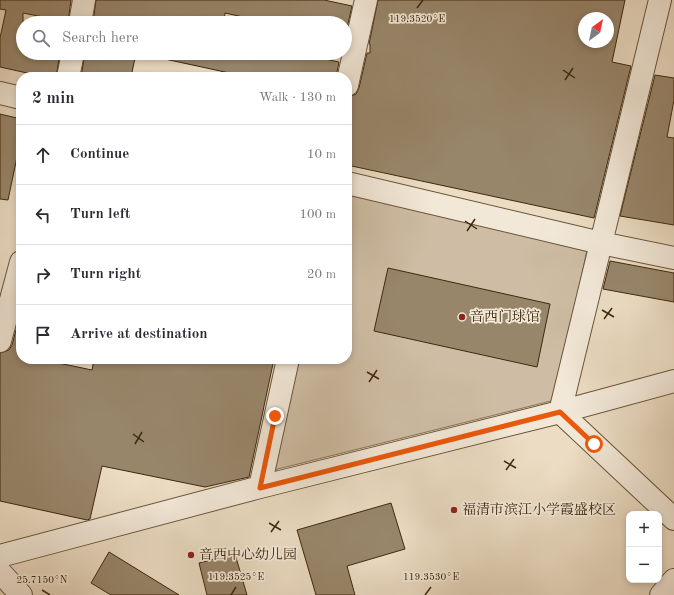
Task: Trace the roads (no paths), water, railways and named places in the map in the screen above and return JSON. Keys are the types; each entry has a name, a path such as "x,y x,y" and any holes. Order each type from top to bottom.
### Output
{"street":[{"path":"81,16 84,0"},
{"path":"350,72 366,0"},
{"path":"560,412 660,0"},
{"path":"69,72 72,60"},
{"path":"0,93 16,97"},
{"path":"352,184 601,243 674,258"},
{"path":"0,341 16,281"},
{"path":"260,488 287,364"},
{"path":"0,556 560,412 674,381"},
{"path":"560,412 674,519"},
{"path":"0,572 21,595"},
{"path":"661,595 674,580"}],"place":[{"name":"音西门球馆","path":"462,317"},
{"name":"福清市滨江小学霞盛校区","path":"454,510"},
{"name":"音西中心幼儿园","path":"191,555"}]}
